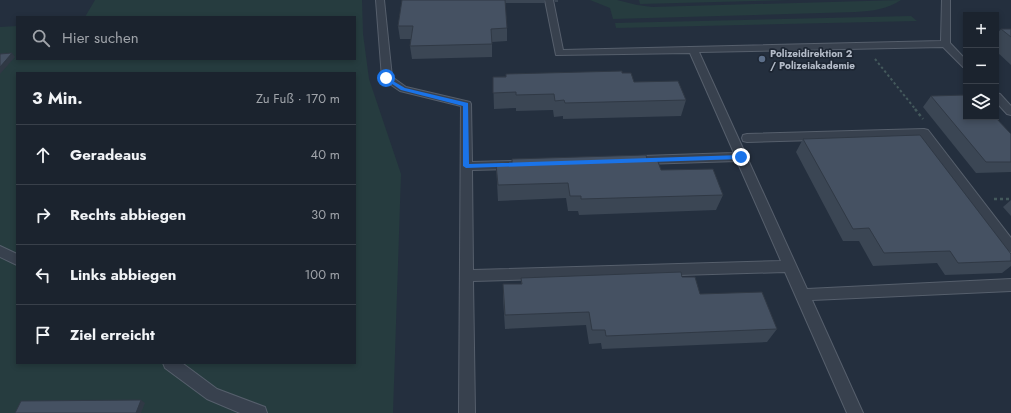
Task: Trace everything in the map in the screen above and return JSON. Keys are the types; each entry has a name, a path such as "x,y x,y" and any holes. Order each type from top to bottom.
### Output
{"lane":[{"path":"380,0 386,78 403,89 466,104 467,413"},
{"path":"549,0 559,53 945,44"},
{"path":"946,0 945,44 963,62"},
{"path":"693,50 855,413"},
{"path":"999,99 1011,112"},
{"path":"747,138 924,134 1011,247"},
{"path":"631,161 741,157"},
{"path":"466,166 521,164"},
{"path":"0,251 16,259"},
{"path":"467,276 790,266"},
{"path":"802,295 1011,285"},
{"path":"171,364 212,394 259,413"}],"path":[{"path":"865,46 929,127 924,134"}],"green space":[{"path":"95,0 362,0 363,34 369,79 401,174 393,413 0,413 0,27 16,26 16,60 356,60 356,16 86,16"},
{"path":"590,0 617,0 652,7 901,0 891,6 880,9 856,12 613,19 610,8"},
{"path":"639,0 790,0 640,4"},
{"path":"911,16 917,21 616,28 615,23"}],"building":[{"path":"402,0 505,0 507,28 491,29 492,44 410,46 413,26 398,26"},
{"path":"1001,29 1011,29 1011,37"},
{"path":"12,53 0,67 0,54"},
{"path":"622,71 622,73 631,73 634,82 678,81 686,100 565,103 564,100 555,101 554,94 516,95 516,92 493,93 493,77 506,77 506,74"},
{"path":"963,95 963,120 998,120 1011,134 1011,162 986,162 931,96"},
{"path":"920,135 1011,254 1011,261 958,263 950,251 884,253 869,228 853,229 803,139"},
{"path":"646,155 647,159 657,159 661,170 713,169 723,195 581,199 581,196 570,196 568,183 498,185 496,164 512,163 512,159"},
{"path":"681,272 682,277 695,277 700,294 762,292 777,329 606,336 605,330 592,330 589,312 505,315 503,284 522,284 521,278"},
{"path":"141,400 136,413 15,413 21,401"}],"place":[{"name":"Polizeidirektion 2 / Polizeiakademie","path":"762,59"}],"route":[{"path":"386,78 403,89 466,104 466,166 741,157"}]}
